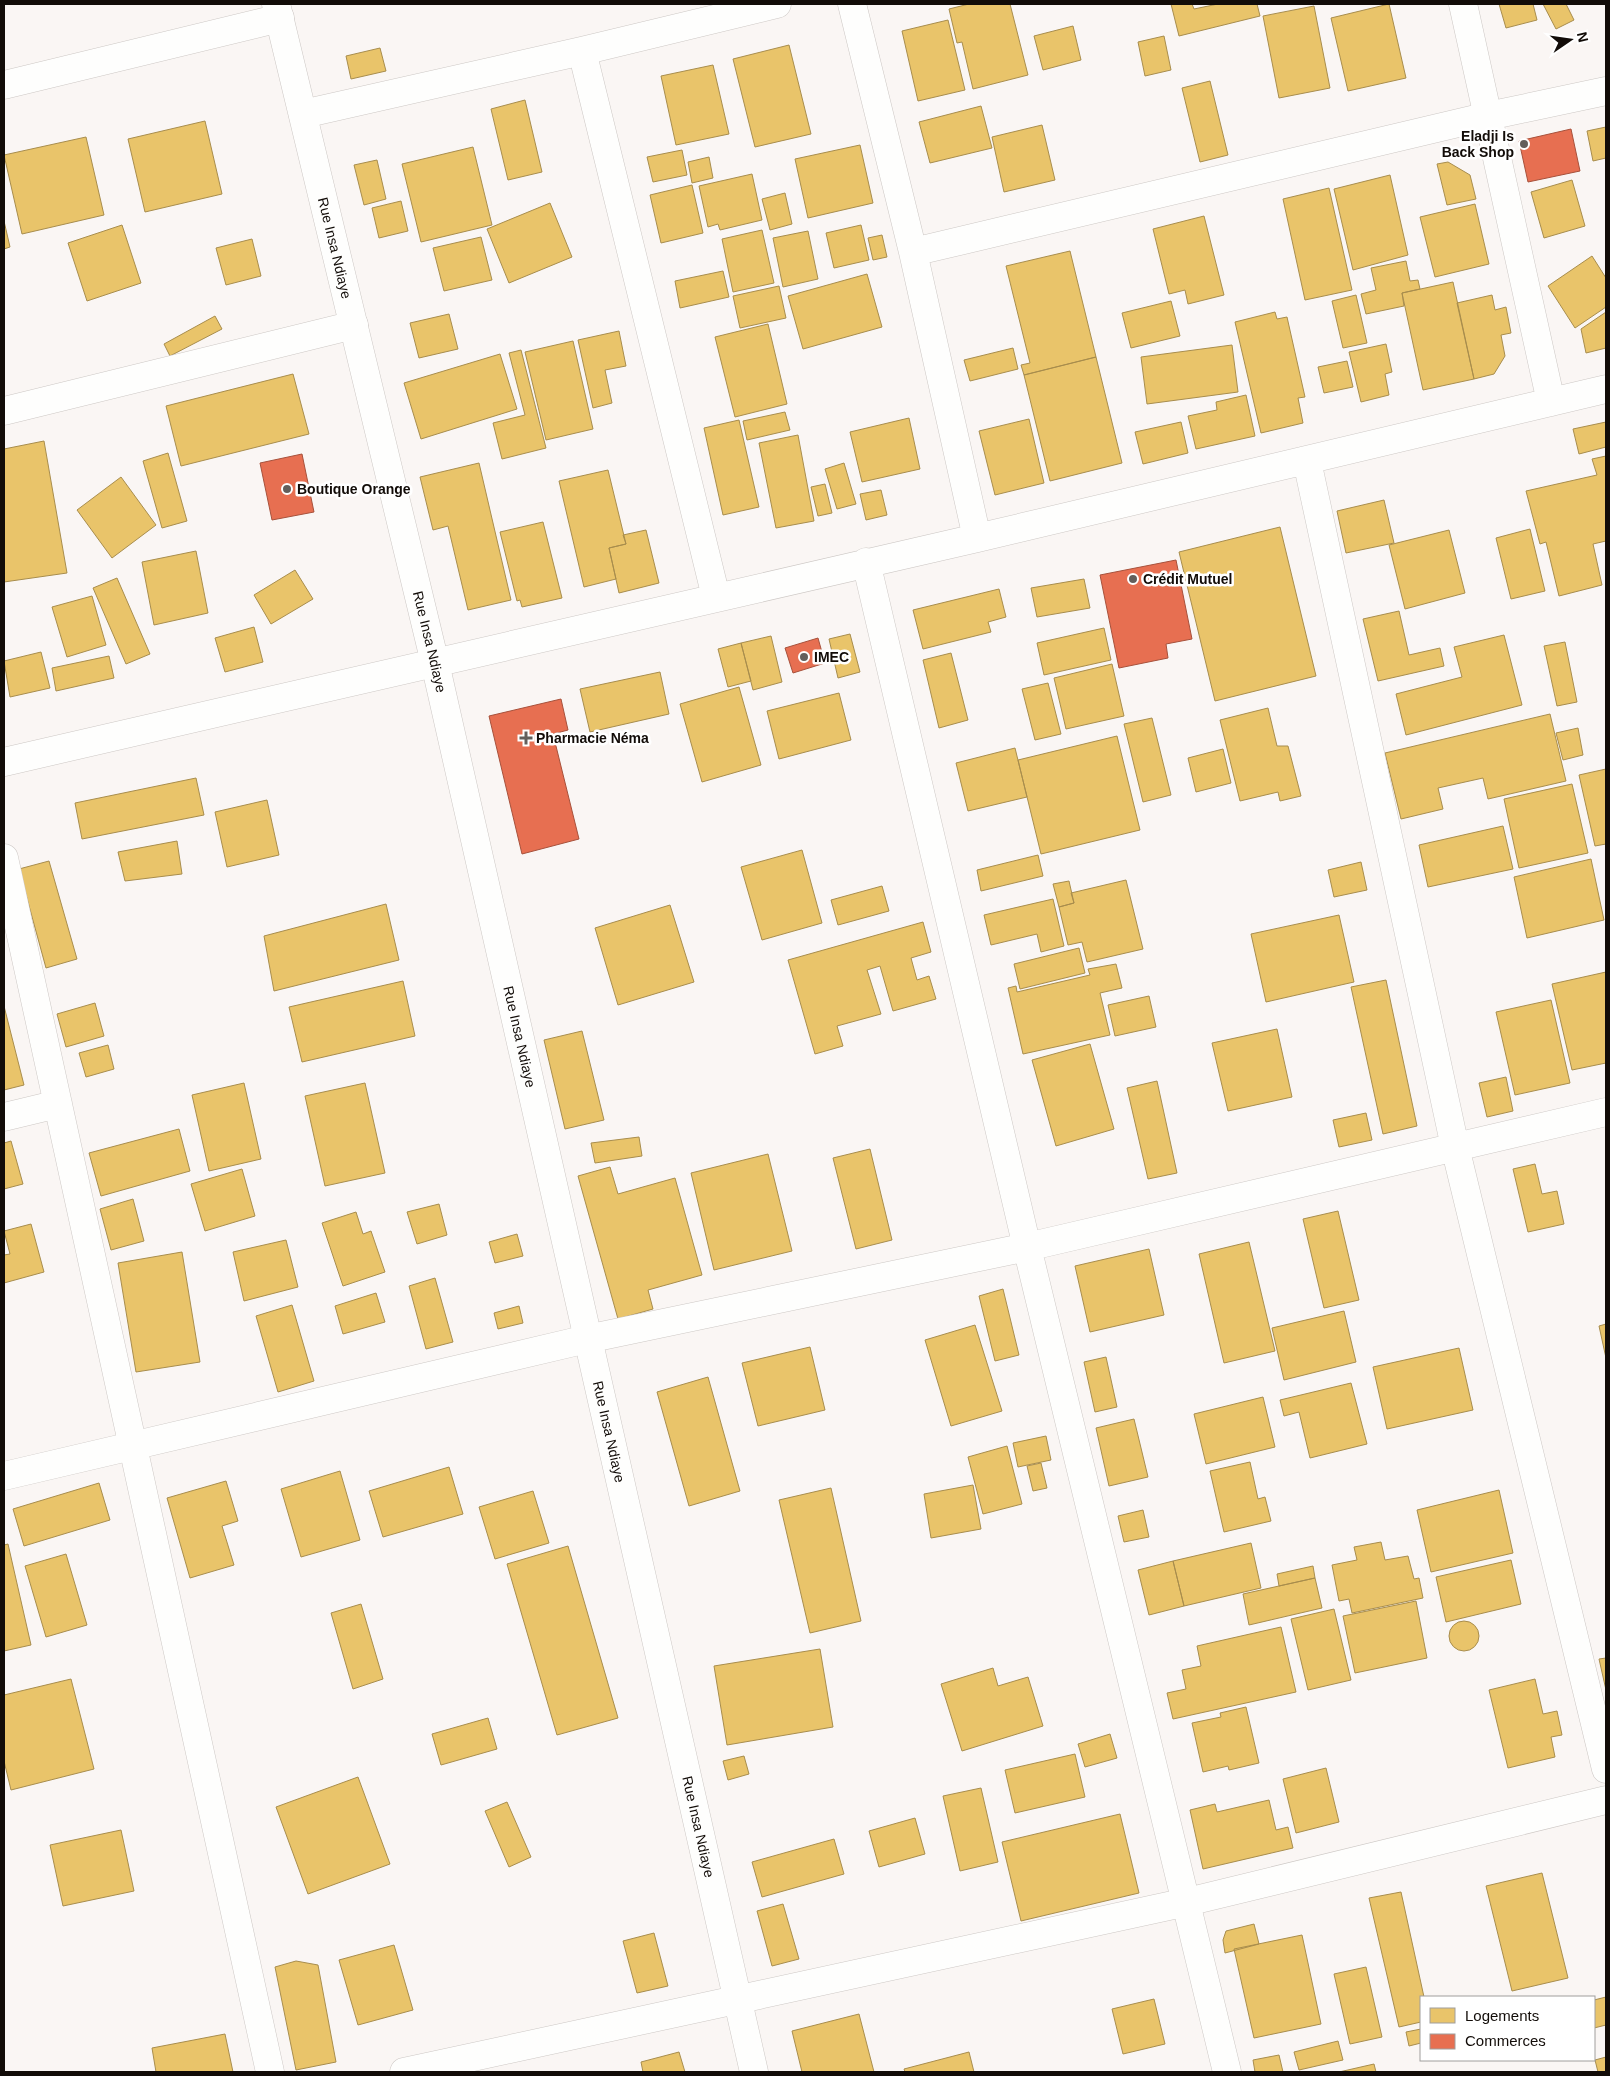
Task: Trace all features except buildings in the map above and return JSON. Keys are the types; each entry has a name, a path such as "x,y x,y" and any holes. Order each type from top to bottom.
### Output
{"street":[{"path":"303,114 582,51 777,4"},
{"path":"852,4 913,252 977,538"},
{"path":"1463,4 1551,402"},
{"path":"4,86 278,11"},
{"name":"Rue Insa Ndiaye","path":"278,11 435,663 586,1339 754,2072"},
{"path":"582,51 716,597"},
{"path":"913,252 1488,116 1606,91"},
{"path":"4,411 354,325"},
{"path":"4,762 866,562 977,538 1606,389"},
{"path":"1307,461 1455,1147 1606,1768"},
{"path":"866,562 1027,1247 1227,2072"},
{"path":"4,858 270,2072"},
{"path":"4,1117 58,1104"},
{"path":"4,1476 586,1339 1027,1247 1606,1112"},
{"path":"404,2072 1187,1902 1606,1800"}],"place":[{"name":"Eladji Is Back Shop","path":"1524,144"},
{"name":"Boutique Orange","path":"287,489"},
{"name":"Crédit Mutuel","path":"1133,579"},
{"name":"IMEC","path":"804,657"},
{"name":"Pharmacie Néma","path":"526,738"}]}
